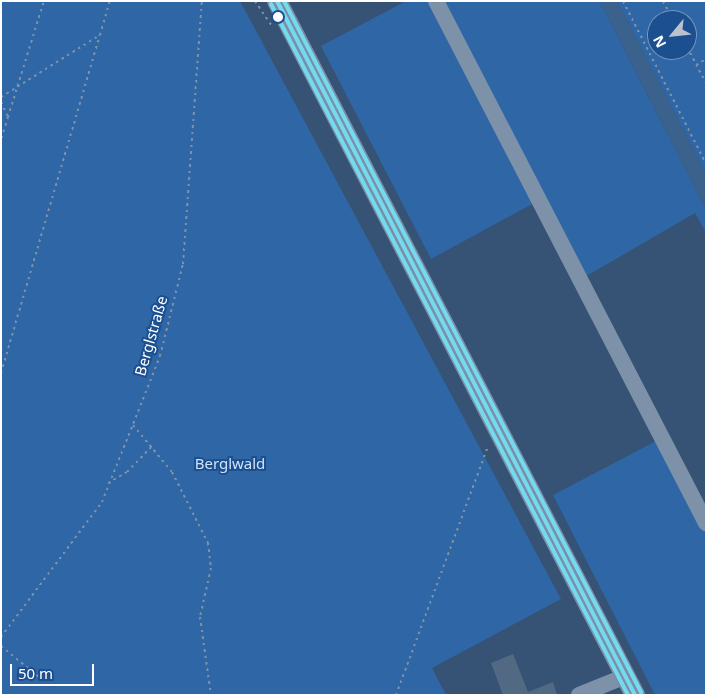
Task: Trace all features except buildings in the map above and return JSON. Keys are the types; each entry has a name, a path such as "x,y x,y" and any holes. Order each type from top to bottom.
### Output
{"main road":[{"path":"279,5 636,695"}],"lane":[{"path":"436,1 706,523"},
{"path":"579,695 626,676"}],"path":[{"path":"1,140 16,86 44,1"},
{"path":"1,373 110,1"},
{"name":"Berglstraße","path":"1,637 102,502 160,356 183,264 202,1"},
{"path":"623,1 706,164"},
{"path":"1,97 100,35"},
{"path":"694,60 706,83"},
{"path":"696,64 706,60"},
{"path":"1,102 8,116"},
{"path":"133,425 172,472 208,542 211,568 200,617 211,695"},
{"path":"108,483 127,472 151,446"},
{"path":"396,695 487,447"},
{"path":"1,646 41,679"}],"green space":[{"name":"Berglwald","path":"1,1 240,1 561,599 432,668 446,695 1,695"},
{"path":"406,1 430,1 534,203 431,259 321,46"},
{"path":"439,1 600,1 706,210 706,233 695,213 583,278"},
{"path":"617,1 706,1 706,174 647,60 697,60 697,10 647,10 647,59"},
{"path":"658,440 706,533 706,695 655,695 553,495"}],"shaded area":[{"path":"600,1 617,1 706,174 706,210"}],"transit line":[{"path":"277,1 635,695"},
{"path":"284,1 641,692"},
{"path":"271,4 628,695"}]}
